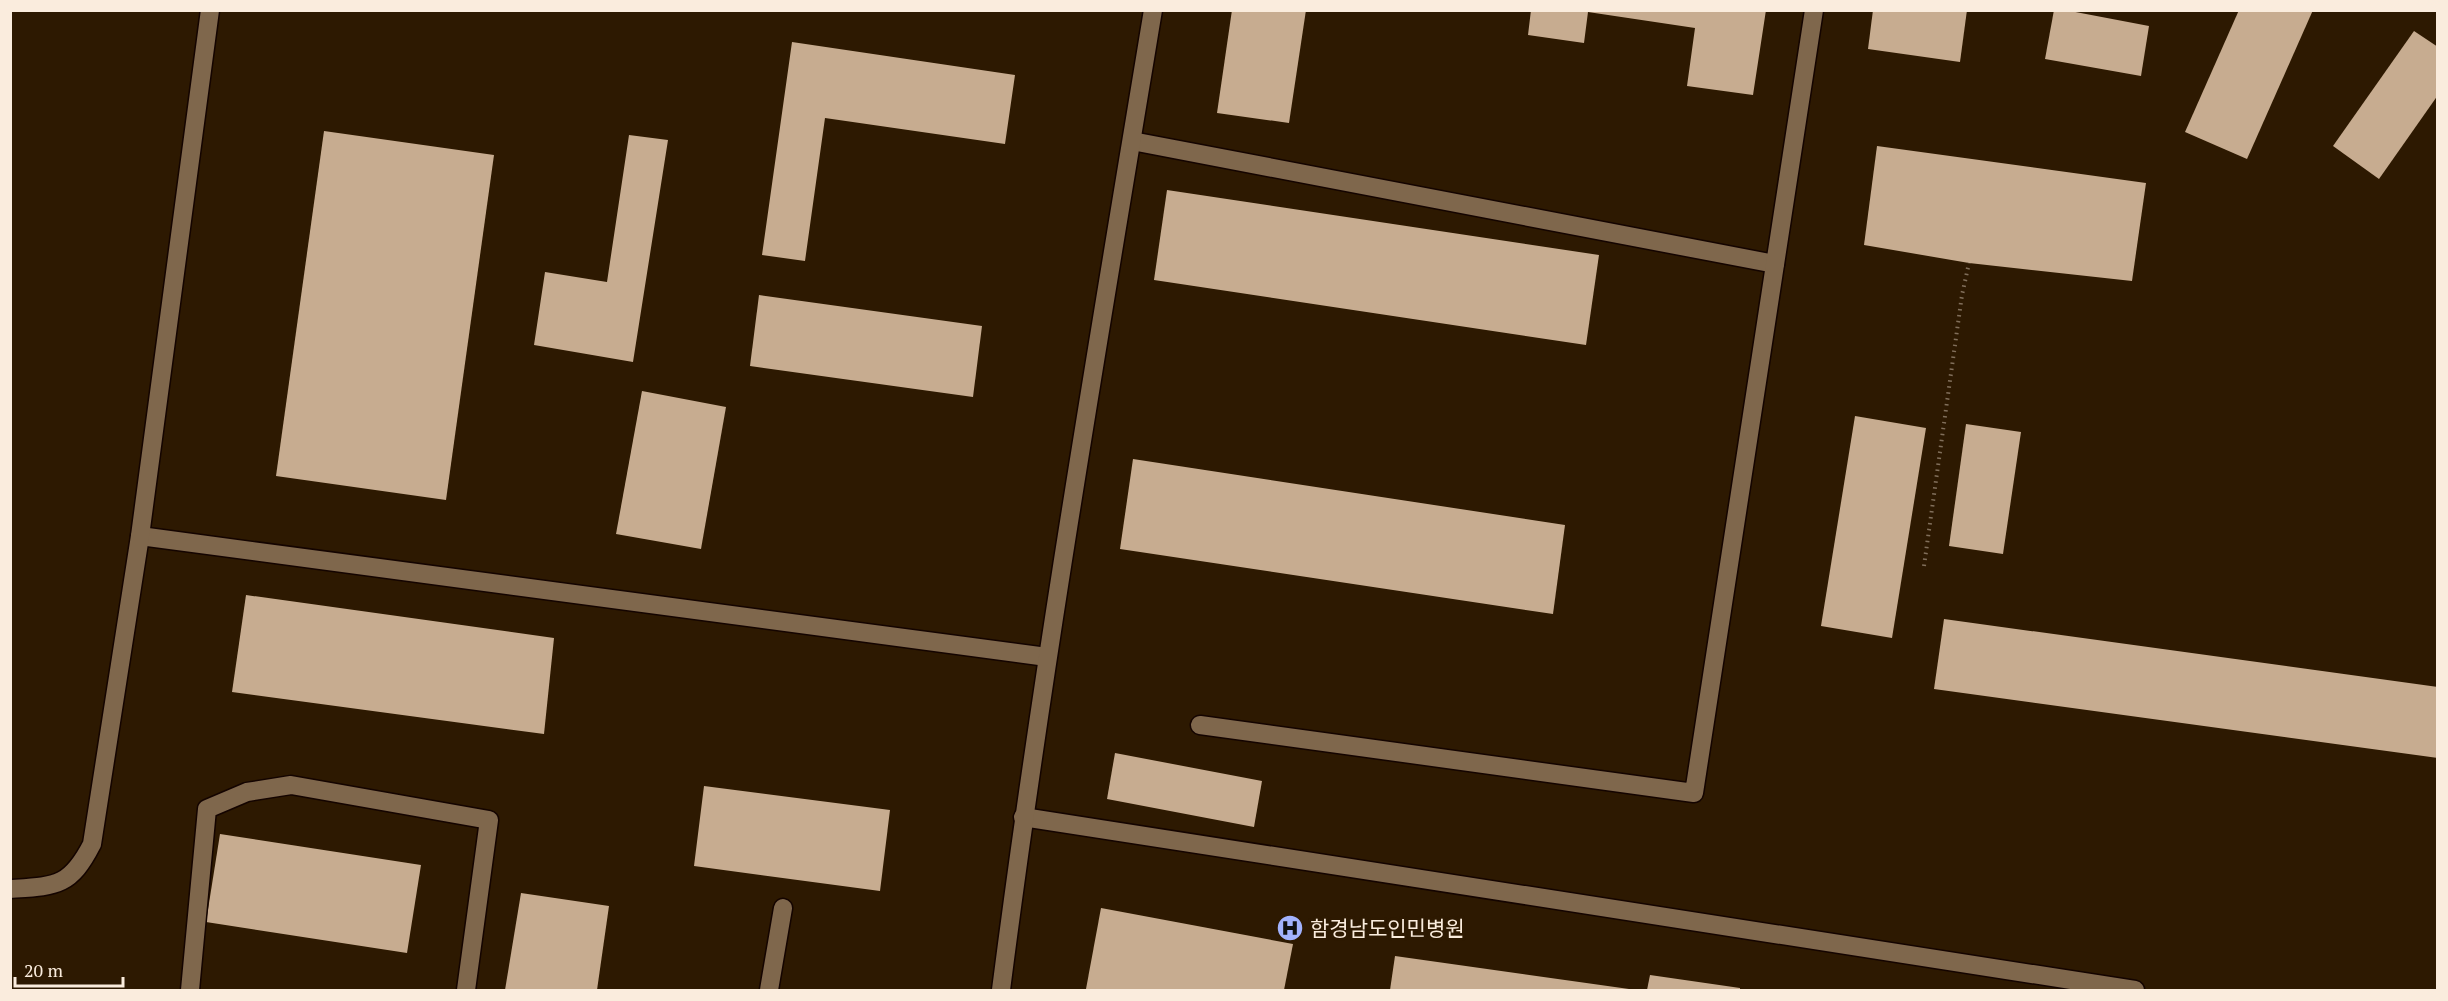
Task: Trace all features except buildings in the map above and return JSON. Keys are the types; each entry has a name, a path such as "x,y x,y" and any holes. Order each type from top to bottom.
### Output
{"street":[{"path":"10,889 59,883 80,868 92,844 140,536 210,10"},
{"path":"1001,990 1023,817 1047,657 1153,10"},
{"path":"1200,725 1694,793 1814,10"},
{"path":"1132,141 1775,264"},
{"path":"140,536 1047,657"},
{"path":"190,990 207,809 247,792 291,785 489,820 466,990"},
{"path":"1023,817 2134,990"},
{"path":"769,990 783,908"}],"path":[{"path":"1924,566 1962,295 1969,263"}],"place":[{"name":"함경남도인민병원","path":"1290,928"}]}
